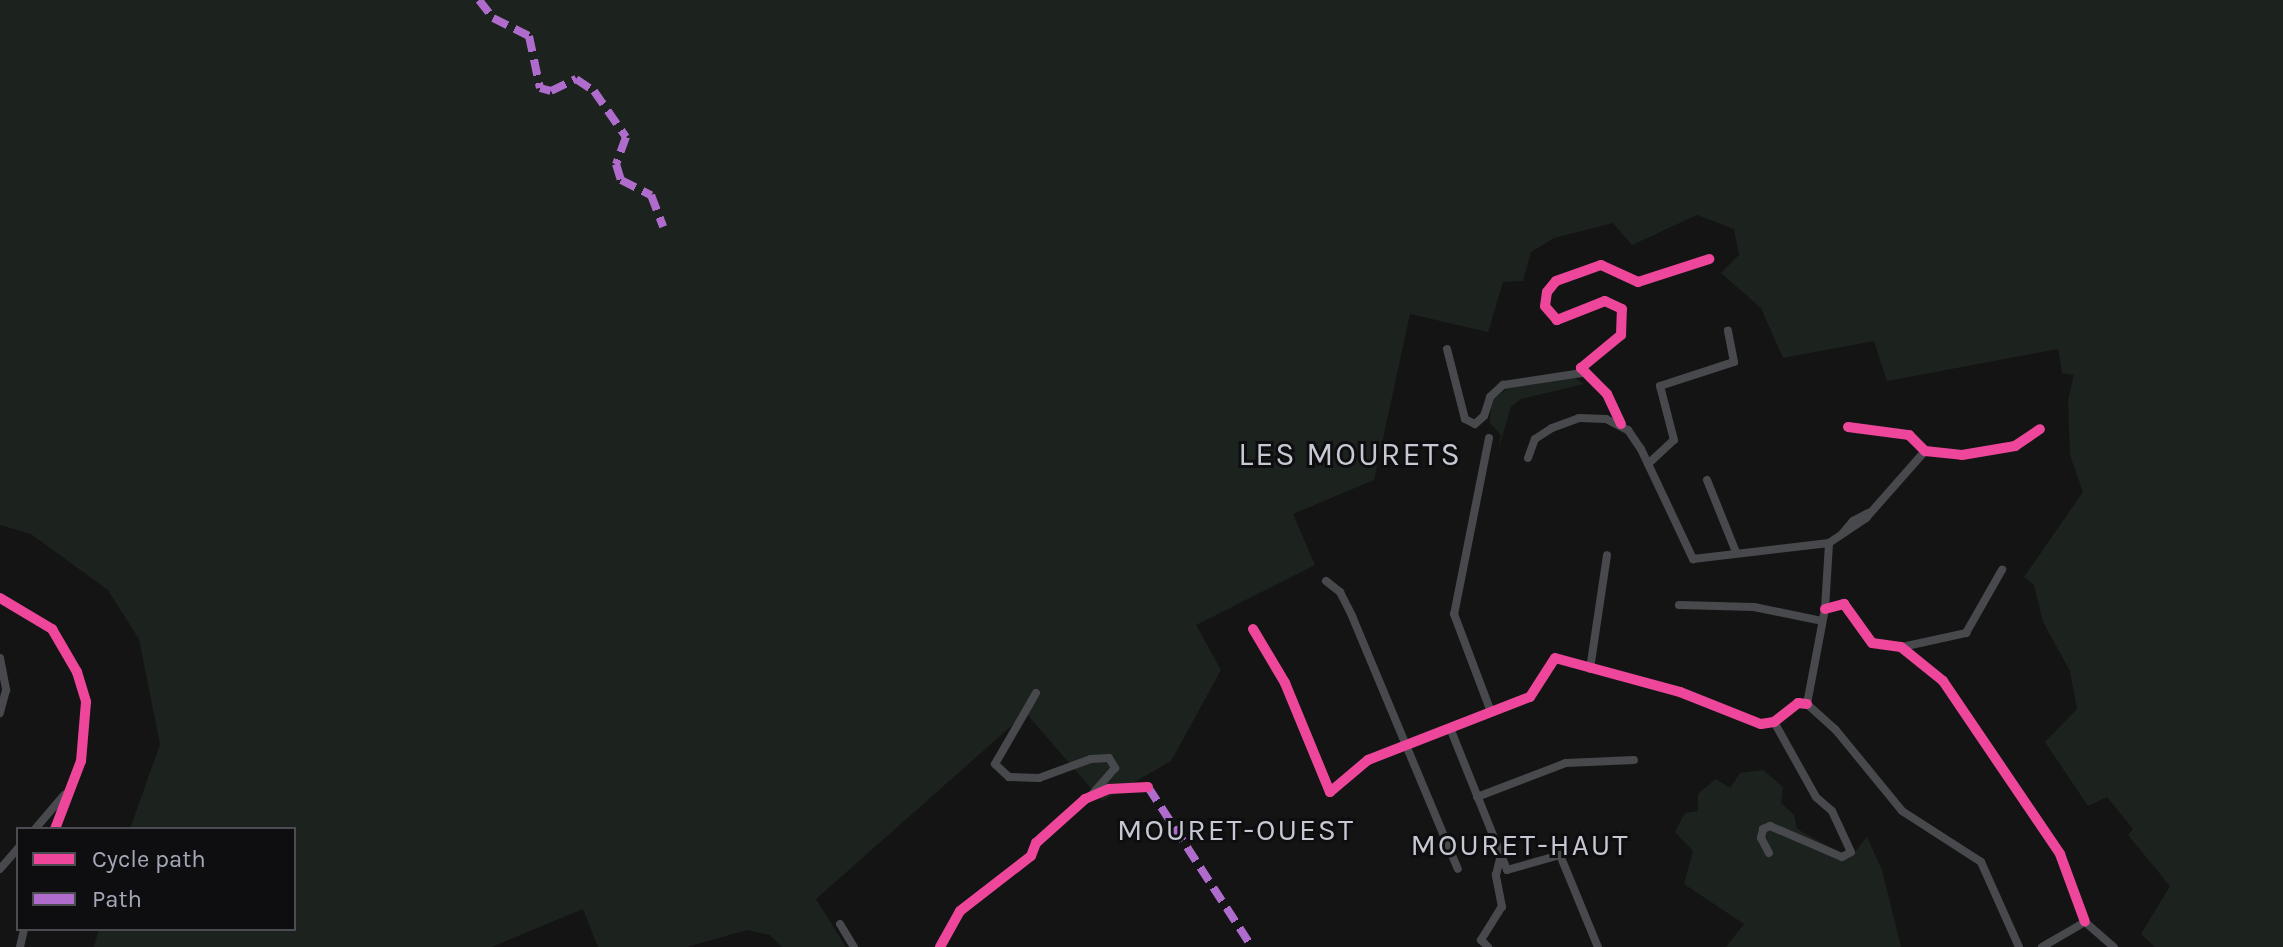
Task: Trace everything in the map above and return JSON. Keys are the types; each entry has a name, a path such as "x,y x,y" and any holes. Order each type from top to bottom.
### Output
{"street":[{"path":"1582,373 1584,363 1621,335 1624,313 1605,301 1557,320 1545,306 1552,284 1606,264 1643,282 1709,259"},
{"path":"1648,464 1674,440 1660,386 1734,362 1728,331"},
{"path":"1447,349 1465,419 1475,424 1484,416 1490,397 1503,385 1582,373 1607,394 1621,424 1648,464 1690,556 1699,560 1736,552 1829,543 1868,513 1925,451"},
{"path":"1528,458 1535,439 1552,428 1579,418 1621,424"},
{"path":"1848,427 1909,435 1925,451 1994,453 2033,438 2040,429"},
{"path":"1489,438 1454,614 1491,712"},
{"path":"1707,480 1736,552"},
{"path":"1807,704 1825,609 1829,543"},
{"path":"1590,669 1607,555"},
{"path":"1825,609 1844,604 1872,643 1901,647 1966,633 2002,570"},
{"path":"1326,581 1340,592 1349,611 1458,869"},
{"path":"0,598 52,629 77,672 86,726 81,761 56,827"},
{"path":"1679,605 1754,607 1822,621"},
{"path":"1253,629 1285,683 1330,792 1368,760 1530,697 1549,660 1680,692 1761,724 1774,722 1793,705 1807,704 1835,729 1886,797 1981,862 2019,947"},
{"path":"1901,647 1943,681 2060,854 2085,922 2114,947"},
{"path":"0,658 6,690 0,713"},
{"path":"940,947 960,911 1031,856 1036,843 1111,775 1116,762 1101,756 1039,778 1009,777 995,764 1036,693"},
{"path":"1769,853 1761,838 1770,826 1842,857 1851,852 1832,811 1816,797 1774,722"},
{"path":"1450,728 1507,870 1560,855 1598,947"},
{"path":"1477,797 1566,763 1634,760"},
{"path":"1085,799 1109,789 1148,787"},
{"path":"37,827 69,789"},
{"path":"0,869 16,850"},
{"path":"1473,947 1484,943 1502,907 1496,875 1500,859"},
{"path":"8,860 16,865"},
{"path":"2042,947 2085,922"},
{"path":"840,924 854,947"}],"shaded area":[{"path":"0,0 2283,0 2283,947 2155,947 2141,934 2170,886 2128,835 2133,829 2107,797 2088,806 2045,742 2077,709 2070,671 2043,622 2034,585 2024,577 2083,492 2070,455 2068,400 2074,375 2062,373 2058,349 1887,381 1874,341 1783,358 1761,308 1721,273 1739,255 1734,229 1697,215 1632,245 1613,223 1554,238 1531,252 1523,281 1503,282 1488,332 1410,314 1374,480 1293,514 1315,565 1196,625 1221,670 1171,761 1102,801 1026,713 816,899 846,947 782,947 770,935 747,930 687,947 598,947 583,909 492,947 94,947 98,931 296,931 296,827 131,827 160,744 139,639 108,590 31,534 0,525"},
{"path":"1573,377 1584,384 1521,399 1511,407 1497,454 1501,435 1490,423 1491,401 1512,385"},
{"path":"1763,770 1783,787 1781,803 1794,815 1797,829 1850,858 1867,837 1882,870 1901,947 1726,947 1744,924 1684,884 1693,851 1675,832 1685,813 1698,811 1698,794 1716,779 1730,788 1740,773"}],"marked path":[{"path":"479,0 493,18 529,36 540,88 551,91 576,79 594,91 626,137 616,164 621,180 651,195 663,227"},
{"path":"1148,787 1252,947"}],"cycle path":[{"path":"1621,424 1607,394 1581,368 1621,335 1622,309 1605,301 1557,320 1545,306 1547,292 1556,281 1601,265 1638,282 1709,259"},
{"path":"1848,427 1909,435 1925,451 1962,455 2015,446 2040,429"},
{"path":"0,598 52,629 77,672 86,702 81,761 56,827"},
{"path":"1825,609 1844,604 1872,643 1901,647 1943,681 2060,854 2085,922"},
{"path":"1253,629 1285,683 1330,792 1368,760 1530,697 1555,658 1680,692 1761,724 1774,722 1798,703 1807,704"},
{"path":"940,947 960,911 1031,856 1036,843 1085,799 1109,789 1148,787"}],"district":[{"name":"LES MOURETS","path":"1350,455"},
{"name":"MOURET-OUEST","path":"1236,830"},
{"name":"MOURET-HAUT","path":"1520,845"}]}
